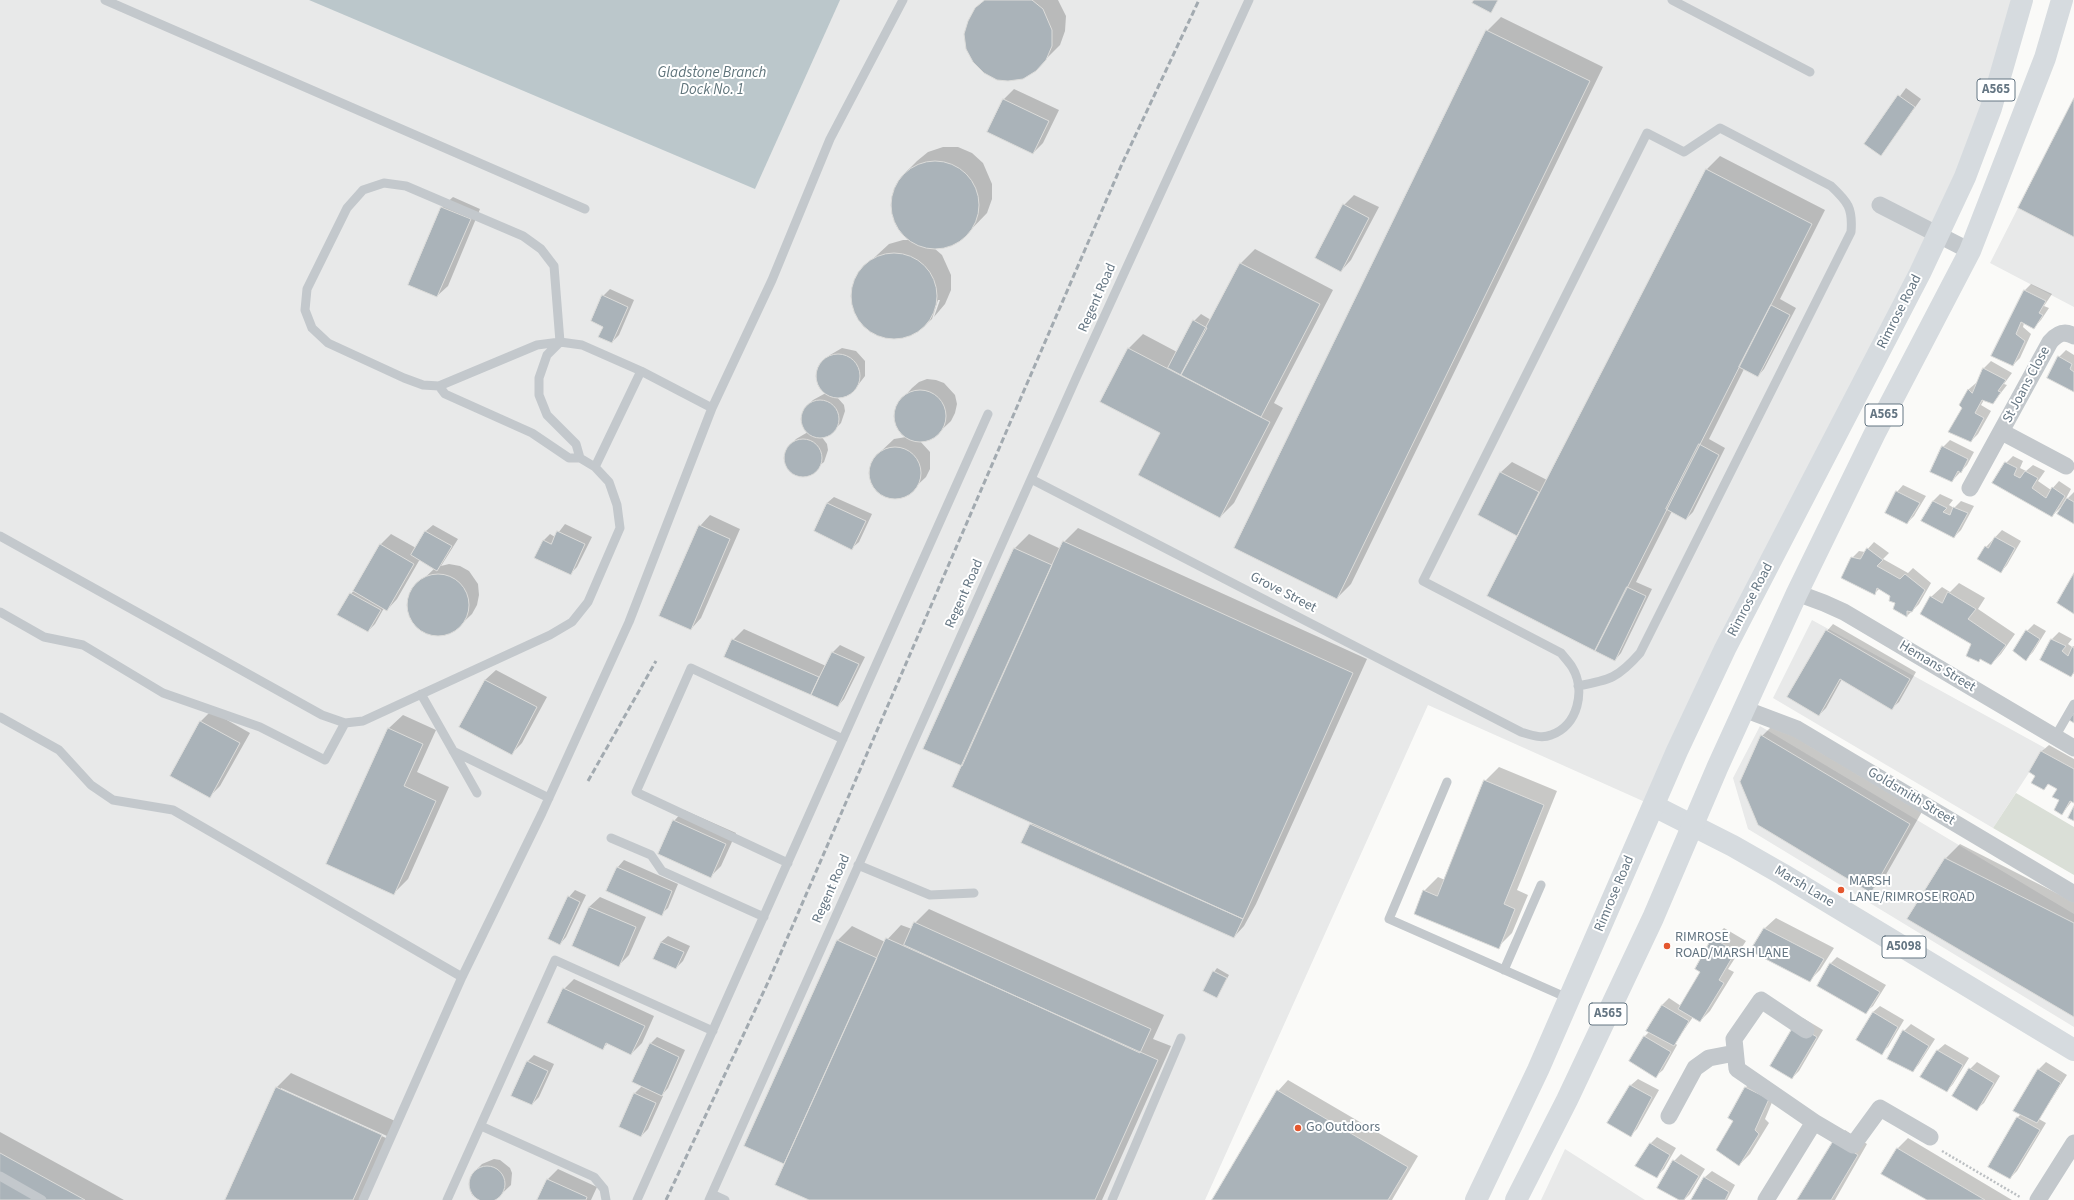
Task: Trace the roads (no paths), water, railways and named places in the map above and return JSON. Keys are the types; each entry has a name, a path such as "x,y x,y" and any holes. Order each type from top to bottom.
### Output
{"main road":[{"name":"Rimrose Road","path":"1476,1200 1520,1111 1654,806 1726,649 1920,273 1938,235 1964,177 1991,108 2022,0"},
{"name":"A565","path":"1516,1200 1625,979 1653,918 1692,824 1797,593 1875,433 1970,251 2045,58 2062,0"},
{"name":"Marsh Lane","path":"1654,806 1692,824 1782,874 2074,1050"}],"street":[{"path":"1880,205 1970,251"},
{"name":"St Joans Close","path":"2002,432 2050,342 2055,336 2062,333 2068,333 2074,336"},
{"path":"1970,488 2002,432 2070,468"},
{"name":"Hemans Street","path":"1797,593 1818,600 1844,612 2074,748"},
{"name":"Goldsmith Street","path":"1744,709 1797,729 2074,894"},
{"path":"1806,1030 1761,1000 1734,1039 1737,1069 1814,1122 1853,1145 1880,1108 1930,1137"},
{"path":"1669,1116 1695,1068 1709,1058 1735,1053"},
{"path":"1766,1200 1814,1122"},
{"path":"2038,1200 2074,1143"}],"lane":[{"path":"105,0 585,209"},
{"path":"363,1200 462,977 548,798 629,622 712,408 772,280 830,139 903,0"},
{"name":"Regent Road","path":"710,1197 1031,479 1249,0"},
{"path":"1672,0 1810,72"},
{"name":"Grove Street","path":"1031,479 1521,732 1536,737 1551,735 1567,725 1578,707 1578,686 1573,668 1561,653 1423,581 1648,133 1684,152 1720,128 1831,186 1845,199 1852,215 1851,232 1640,653 1625,670 1608,680 1578,686"},
{"path":"580,458 576,444 547,415 539,395 539,378 547,355 560,342 554,266 541,249 523,236 406,186 384,182 363,190 347,208 307,289 305,310 312,328 328,343 404,378 423,385 439,386 537,345 560,342 582,344 641,371 712,408"},
{"path":"595,466 641,371"},
{"path":"0,536 322,715 345,723 363,721 550,635 572,622 588,602 620,528 617,505 609,482 595,466 580,458 569,458 532,433 445,394 439,386"},
{"path":"637,1200 988,414"},
{"path":"0,612 44,637 83,645 163,692 260,726 325,760 345,723"},
{"path":"788,863 636,792 692,668 843,739"},
{"path":"421,694 477,793"},
{"path":"2055,737 2074,704"},
{"path":"0,717 59,750 91,785 113,800 173,810 462,977"},
{"path":"453,751 548,798"},
{"path":"1447,782 1389,919 1570,999"},
{"path":"611,838 651,855 662,871 764,917"},
{"path":"858,865 930,895 974,893"},
{"path":"1504,970 1541,885"},
{"path":"447,1200 555,960 713,1031"},
{"path":"1112,1200 1181,1038"},
{"path":"481,1126 594,1177 604,1188 606,1200"},
{"path":"0,1176 42,1200"},
{"path":"710,1197 725,1200"}],"water":[{"name":"Gladstone Branch Dock No. 1","path":"309,0 840,0 755,189"}],"railway":[{"path":"666,1200 770,978 1122,164 1199,0"},
{"path":"588,781 656,661"}],"place":[{"name":"MARSH LANE/RIMROSE ROAD","path":"1841,890"},
{"name":"RIMROSE ROAD/MARSH LANE","path":"1667,946"},
{"name":"Go Outdoors","path":"1298,1128"}]}
